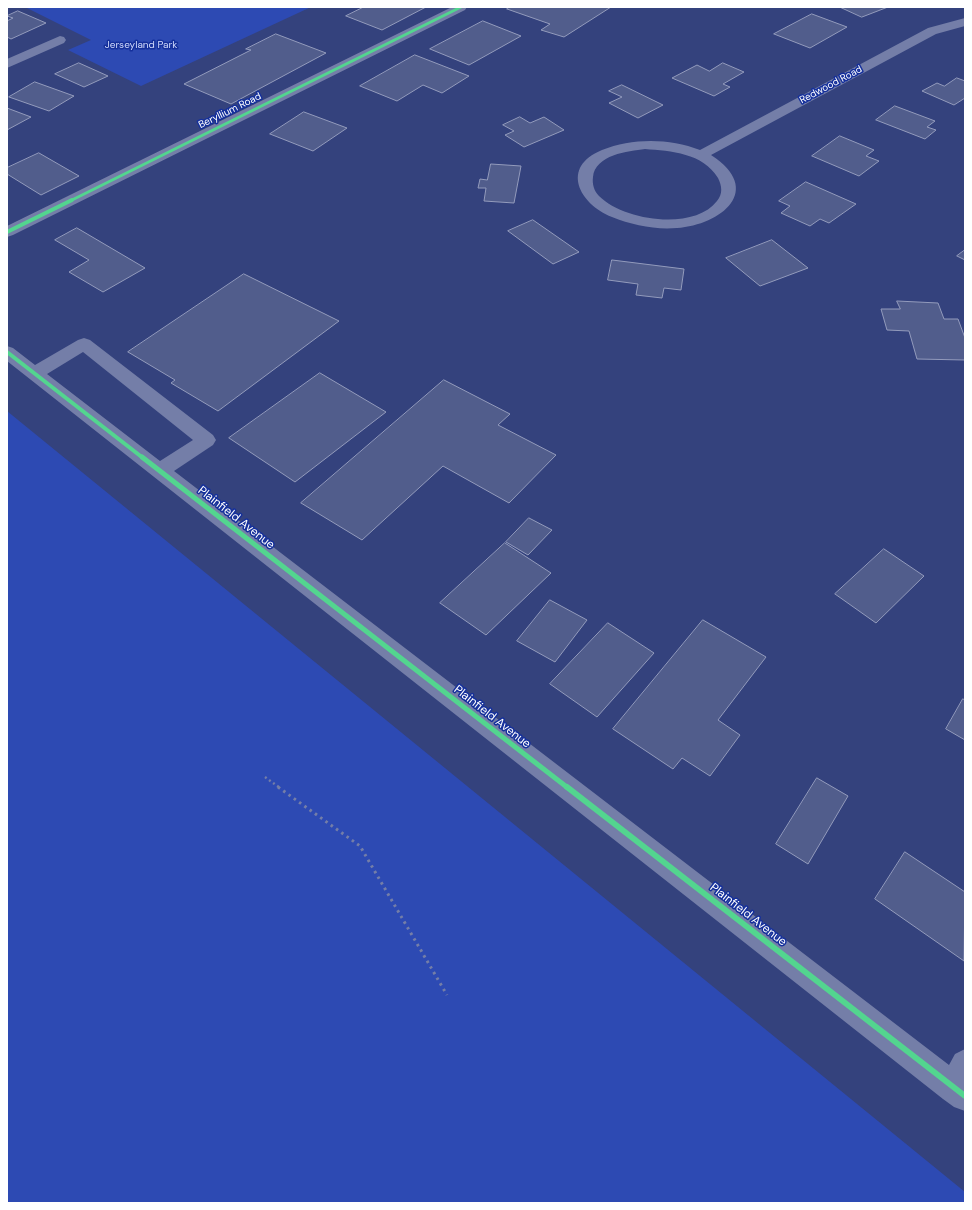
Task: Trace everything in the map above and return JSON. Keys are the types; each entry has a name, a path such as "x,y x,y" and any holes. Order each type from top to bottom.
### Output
{"street":[{"name":"Beryllium Road","path":"7,232 461,7"},
{"name":"Redwood Road","path":"701,155 932,31 965,22"},
{"path":"7,64 60,40"},
{"path":"646,144 667,146 682,148 701,155 724,172 729,184 728,197 719,208 704,217 691,221 668,224 629,219 609,211 594,201 586,189 584,176 587,168 597,158 625,147 646,144"},
{"path":"34,373 84,344 206,440 159,471"},
{"name":"Plainfield Avenue","path":"7,352 159,471 961,1083"}],"path":[{"path":"265,776 360,846 448,995"}],"green space":[{"name":"Jerseyland Park","path":"25,7 311,7 141,86 68,50 91,40"},
{"path":"7,411 965,1192 965,1203 7,1203"}],"building":[{"path":"364,7 426,7 382,30 346,16"},
{"path":"510,7 611,7 564,37 541,30 550,24 507,9"},
{"path":"840,7 888,7 862,17"},
{"path":"18,11 46,23 11,39 7,37 7,21 13,18 7,16"},
{"path":"812,14 847,27 810,48 774,34"},
{"path":"483,21 521,36 469,65 430,49"},
{"path":"276,34 326,53 231,104 184,84 251,50 246,49"},
{"path":"415,55 469,76 442,93 423,85 397,101 360,86"},
{"path":"79,63 108,76 84,87 55,74"},
{"path":"723,63 744,72 723,84 730,87 714,96 672,78 697,65 709,71"},
{"path":"957,78 965,81 965,98 954,105 922,91 937,83 944,86"},
{"path":"35,82 74,96 49,111 9,97"},
{"path":"622,85 663,105 638,118 609,103 622,97 609,91"},
{"path":"895,106 935,121 927,127 936,130 925,139 876,120"},
{"path":"7,108 31,117 7,130"},
{"path":"304,112 347,128 313,151 270,134"},
{"path":"520,117 530,123 544,117 564,130 524,147 505,135 514,131 503,125"},
{"path":"840,136 874,150 866,156 879,161 859,176 812,156"},
{"path":"39,153 79,176 41,195 7,174 7,168"},
{"path":"491,164 521,166 514,203 484,201 486,188 478,188 480,179 487,180"},
{"path":"806,182 856,204 829,223 820,219 810,226 781,213 790,206 779,201"},
{"path":"533,220 579,252 553,264 508,231"},
{"path":"77,228 145,268 103,292 69,272 89,260 55,240"},
{"path":"772,240 808,268 760,286 726,258"},
{"path":"965,250 965,260 957,256"},
{"path":"612,260 684,269 681,290 664,288 662,298 636,295 638,284 608,280"},
{"path":"244,274 339,321 218,411 171,383 175,380 128,352"},
{"path":"897,301 938,303 944,319 958,319 965,338 965,360 917,359 909,331 887,330 881,309 900,309"},
{"path":"320,373 386,412 295,482 229,438"},
{"path":"444,380 510,414 498,425 556,455 509,503 443,466 362,540 301,503"},
{"path":"529,518 552,530 528,555 506,542"},
{"path":"505,543 551,573 486,635 440,603"},
{"path":"884,549 924,576 876,623 835,594"},
{"path":"550,600 587,620 555,662 517,641"},
{"path":"703,620 766,657 718,720 740,735 710,776 682,758 673,769 613,729"},
{"path":"608,623 654,653 597,717 550,684"},
{"path":"963,699 965,700 965,740 946,729"},
{"path":"817,778 848,796 808,864 776,844"},
{"path":"905,852 965,892 964,961 875,899"}],"cycle path":[{"path":"7,232 461,7"},
{"path":"7,352 965,1096"}]}
